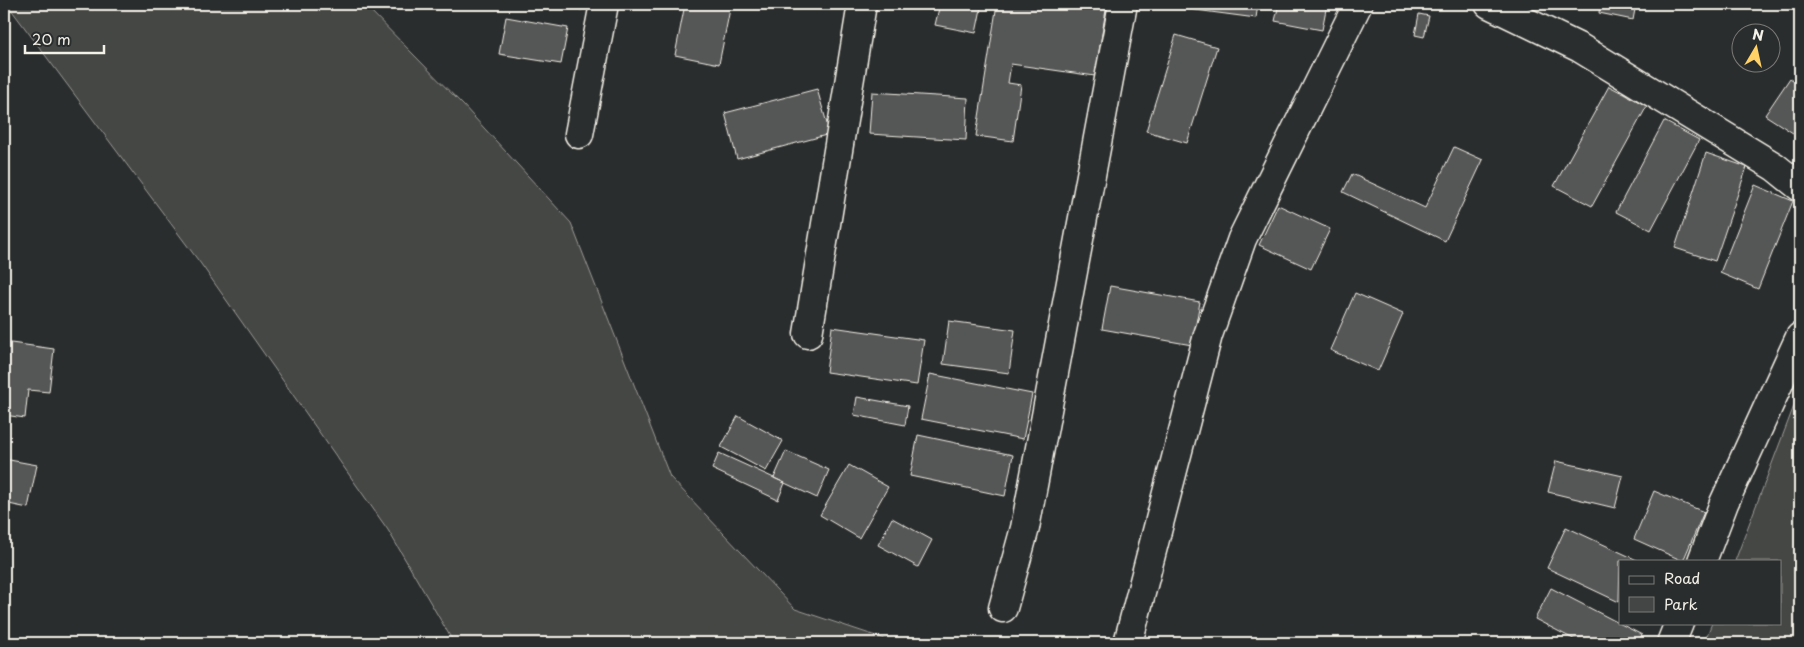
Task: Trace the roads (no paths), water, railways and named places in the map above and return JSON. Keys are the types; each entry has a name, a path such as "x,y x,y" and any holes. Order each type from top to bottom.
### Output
{"street":[{"path":"579,134 604,4"},
{"path":"808,334 862,4"},
{"path":"1003,608 1025,528 1123,4"},
{"path":"1128,643 1208,335 1242,239 1358,4"},
{"path":"1488,4 1580,48 1800,186"},
{"path":"1702,560 1724,503 1800,337"},
{"path":"1671,643 1679,624"}]}
